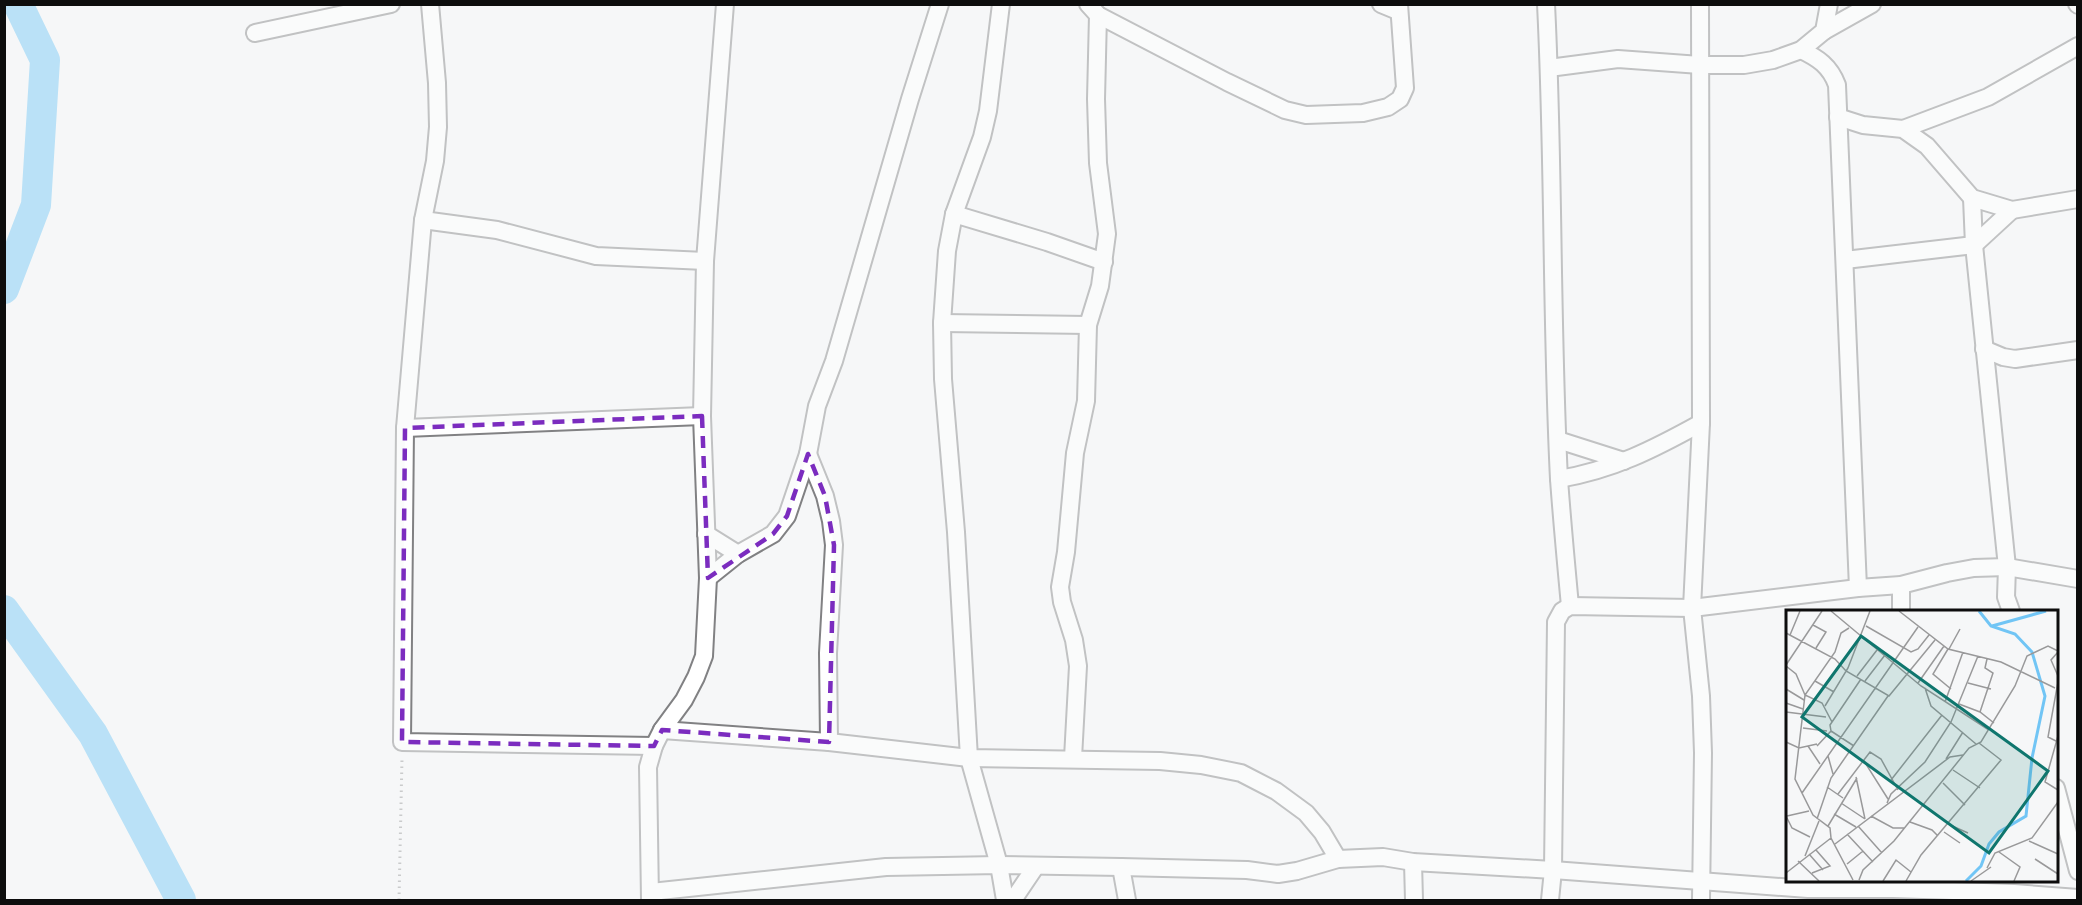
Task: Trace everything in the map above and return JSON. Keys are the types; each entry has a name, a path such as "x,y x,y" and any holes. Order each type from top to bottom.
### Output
{"street":[{"path":"255,33 391,4"},
{"path":"430,4 437,83 438,127 435,161 423,220 405,428 402,742 654,746"},
{"path":"725,4 705,261 702,416 708,578 704,656 684,700 662,730 654,746 648,767 651,896 886,867 999,865 1121,867 1247,870 1278,874 1338,860 1383,857 1413,862 1700,882 1893,884 2078,898"},
{"path":"708,578 738,554 773,534 787,516 808,454 817,406 844,329 910,99 940,4"},
{"path":"1001,4 988,111 982,137 962,187 946,251 942,322 943,380 956,532 969,758 999,865 1005,900"},
{"path":"1093,10 1227,82 1284,110 1306,115 1363,113 1388,107 1400,99 1405,88 1398,8 1381,4"},
{"path":"1546,4 1559,479 1570,606"},
{"path":"1700,4 1701,423 1692,608 1701,696 1703,753 1701,900"},
{"path":"1824,31 1829,4"},
{"path":"1549,68 1618,59 1700,65 1773,60 1801,50 1824,31 1872,4"},
{"path":"1073,758 1078,666 1074,640 1062,602 1060,587 1066,552 1075,453 1086,401 1088,325 1100,286 1107,234 1098,152 1093,10"},
{"path":"1838,117 1863,125 1903,129 1988,97 2078,46"},
{"path":"1801,50 1815,56 1833,74 1837,85 1858,588"},
{"path":"1903,129 1927,146 1972,198 2012,210 2078,199"},
{"path":"1972,198 1974,245 2007,567 2006,597 2011,610"},
{"path":"1845,260 1974,245 2012,210"},
{"path":"954,214 1104,262"},
{"path":"423,220 497,230 596,256 705,261"},
{"path":"942,322 1088,325"},
{"path":"1984,349 2015,359 2078,350"},
{"path":"405,428 702,416"},
{"path":"1559,479 1590,474 1650,452 1701,423"},
{"path":"1558,440 1624,461"},
{"path":"808,454 825,496 834,546 828,653 829,742"},
{"path":"706,534 738,554"},
{"path":"1550,900 1553,870 1556,622 1562,611 1570,606 1692,608 1901,585 1974,568 2007,567 2078,579"},
{"path":"1901,585 1901,610"},
{"path":"1816,610 1819,594"},
{"path":"662,730 829,742 969,758 1073,758 1201,765 1241,773 1276,791 1306,813 1322,832 1338,860"},
{"path":"2058,796 2078,871"},
{"path":"1413,862 1414,900"},
{"path":"1013,900 1036,866"},
{"path":"1121,867 1127,900"}],"path":[{"path":"399,900 402,742"}],"highlighted area":[{"path":"702,416 708,578 773,534 787,516 808,454 825,496 834,545 829,742 662,730 654,746 402,742 405,428"}],"waterway":[{"path":"4,289 36,205 45,60 18,4"},
{"path":"4,610 93,734 181,900"}]}
